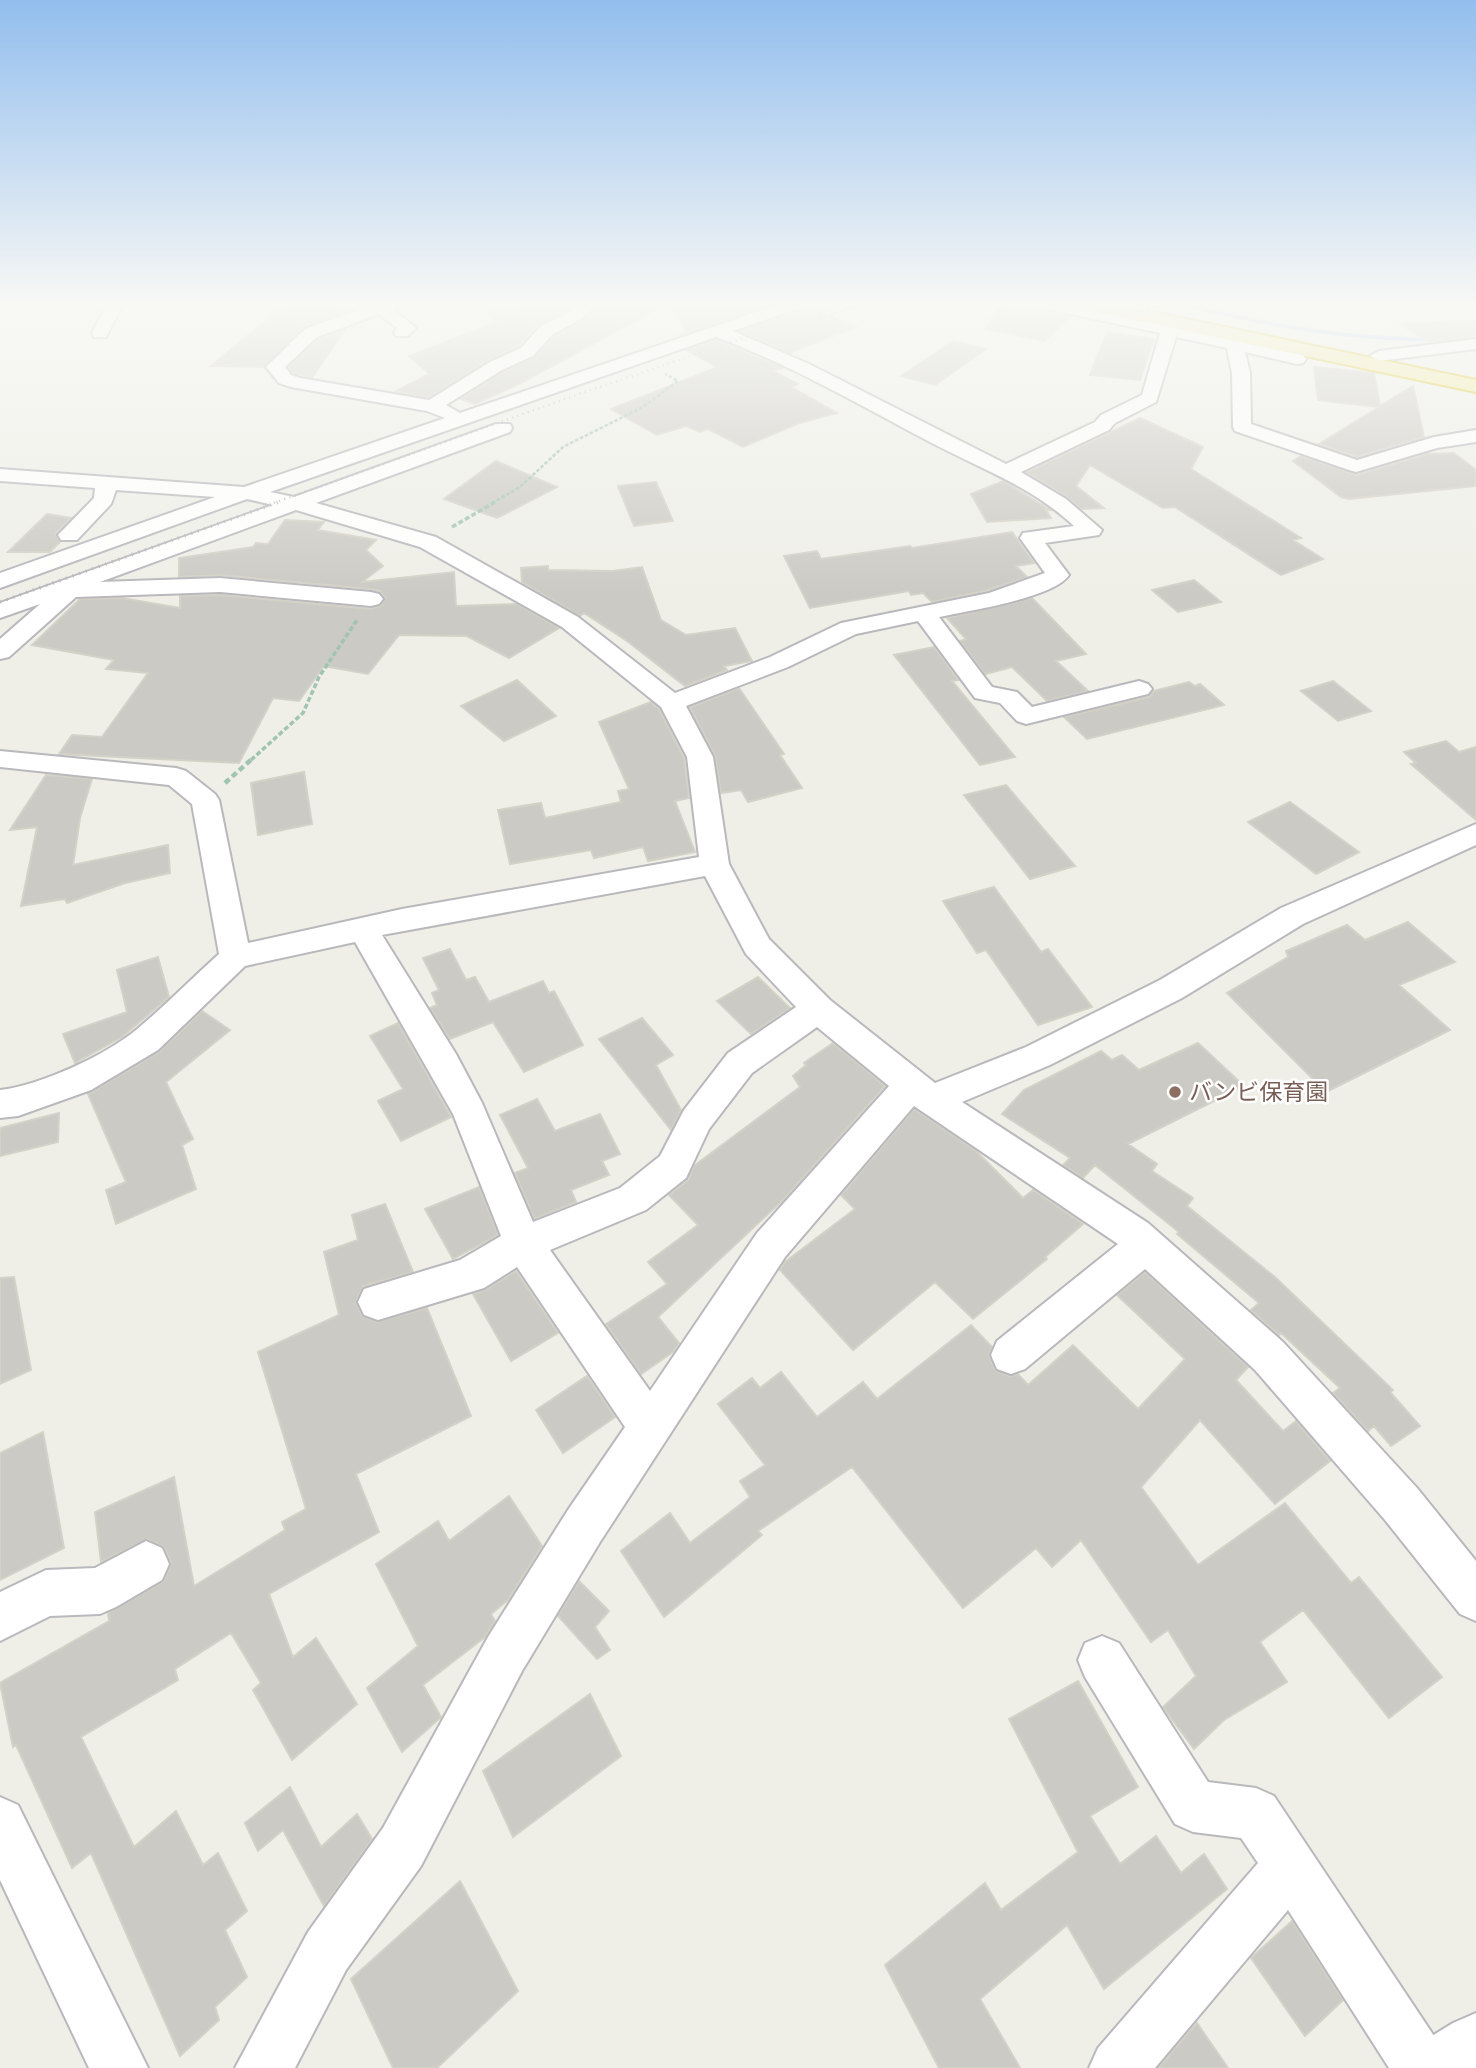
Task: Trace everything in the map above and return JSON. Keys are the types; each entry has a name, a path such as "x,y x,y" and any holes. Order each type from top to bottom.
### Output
{"street":[{"path":"400,401 432,406 463,418"},
{"path":"432,406 441,401"},
{"path":"0,581 514,401"},
{"path":"672,703 779,662 849,628 994,599 1048,582 1058,575 1031,538 1091,530 1074,512 862,401"},
{"path":"1004,473 1102,426 1108,419 1145,401"},
{"path":"1242,401 1242,427 1356,466 1434,443 1476,436"},
{"path":"0,611 517,424"},
{"path":"0,475 106,491 246,493 294,503 428,542 570,622 672,703 700,757 714,864 757,946 818,1009 922,1092 1146,1245 1269,1356 1401,1504 1476,1598"},
{"path":"69,535 106,491"},
{"path":"0,652 70,590 220,585 370,599"},
{"path":"923,612 984,693 1008,697 1026,716 1139,689"},
{"path":"0,783 10,760 176,777 205,800 235,957"},
{"path":"264,2068 327,1951 402,1847 505,1654 584,1527 771,1245 922,1092 1038,1056 1171,989 1292,916 1476,835"},
{"path":"0,1104 18,1102 79,1080 146,1041 235,957 362,928 714,864"},
{"path":"362,928 444,1065 470,1114 523,1243 650,1427"},
{"path":"378,1302 470,1275 523,1243 633,1199 673,1167 696,1120 740,1063 818,1009"},
{"path":"1010,1355 1146,1245"},
{"path":"0,1618 46,1593 100,1591 146,1564"},
{"path":"1102,1660 1194,1807 1256,1814 1422,2068"},
{"path":"0,1823 119,2068"},
{"path":"1118,2068 1290,1866"},
{"path":"1443,2068 1476,2046"}],"path":[{"path":"428,542 520,487 563,447 652,401"},
{"path":"205,800 303,713 319,677 370,599"}],"building":[{"path":"633,401 815,401 837,413 799,423 743,447 708,429 700,432 686,426 657,435 611,409"},
{"path":"1322,401 1379,401 1380,406 1389,401 1416,401 1424,437 1357,457 1319,444 1379,407"},
{"path":"1140,418 1203,447 1191,469 1301,538 1293,540 1323,559 1281,575 1175,507 1163,508 1090,465 1076,486 1104,508 1081,509 1027,472"},
{"path":"1454,453 1476,470 1476,486 1349,499 1341,497 1293,461 1301,456 1357,475 1427,454"},
{"path":"496,461 557,487 497,518 444,499"},
{"path":"1003,481 1050,510 1046,510 1051,518 987,522 971,494"},
{"path":"656,482 673,521 634,526 618,486"},
{"path":"47,514 71,518 56,533 60,542 50,552 8,552"},
{"path":"285,520 324,522 318,530 376,540 366,550 383,566 362,582 454,572 456,606 517,604 559,628 509,658 467,636 399,635 368,674 324,666 299,701 273,698 239,763 59,754 72,735 102,737 148,673 106,669 114,660 32,645 80,599 122,598 180,608 180,596 220,595 371,609 381,606 385,597 380,591 371,589 220,575 179,577 179,558 253,547 256,543 268,544"},
{"path":"1012,532 1034,563 1016,566 1027,577 988,590 932,602 923,593 911,595 909,591 810,608 784,556 817,551 821,559"},
{"path":"548,566 548,570 613,571 642,567 661,620 686,635 735,628 752,661 724,666 727,670 685,686 627,641 584,613 580,616 522,582 521,568"},
{"path":"1194,580 1221,602 1178,612 1152,590"},
{"path":"1032,598 1086,654 1056,661 1088,691 1047,701 1012,667 985,674 960,641 966,639 947,618"},
{"path":"934,647 958,680 952,681 1015,757 980,765 894,655"},
{"path":"517,680 556,716 504,741 461,706"},
{"path":"1333,681 1371,711 1338,721 1301,691"},
{"path":"1189,682 1195,686 1200,684 1224,705 1087,739 1064,717 1149,697 1154,691"},
{"path":"739,688 784,754 780,755 802,788 748,802 741,790 721,793 715,756 690,707"},
{"path":"651,702 659,709 684,758 689,798 675,801 695,852 648,861 643,847 594,858 591,850 510,864 498,810 541,803 545,818 621,802 618,791 629,789 599,722"},
{"path":"1446,741 1459,752 1476,747 1476,820 1411,764 1416,763 1404,752"},
{"path":"304,772 312,824 258,835 251,783"},
{"path":"46,775 92,779 80,818 73,865 168,845 170,873 125,883 67,903 65,899 21,906 37,827 10,830"},
{"path":"1006,785 1075,866 1030,879 964,795"},
{"path":"1290,802 1359,852 1316,874 1248,822"},
{"path":"994,887 1041,952 1048,949 1092,1007 1038,1025 986,950 977,953 943,901"},
{"path":"1408,922 1455,962 1399,985 1450,1030 1326,1092 1227,993 1288,957 1286,951 1347,925 1365,940"},
{"path":"450,949 466,980 475,977 489,1002 543,981 549,993 554,991 583,1045 524,1072 493,1022 450,1039 430,1008 437,1005 432,993 439,990 423,958"},
{"path":"158,957 169,997 122,1037 75,1063 63,1034 127,1012 117,970"},
{"path":"758,977 790,1008 751,1034 717,1001"},
{"path":"202,1011 230,1030 166,1082 193,1139 182,1145 196,1189 116,1224 106,1190 126,1182 88,1094 159,1052"},
{"path":"642,1018 673,1055 656,1065 681,1110 671,1130 599,1039"},
{"path":"398,1023 451,1117 401,1141 378,1101 403,1089 370,1036"},
{"path":"833,1043 885,1086 784,1199 658,1317 679,1343 673,1352 641,1374 606,1324 667,1284 648,1262 698,1225 669,1195 688,1180 694,1166 800,1087 793,1076 806,1065 804,1063"},
{"path":"1198,1043 1244,1086 1128,1144 1157,1164 1152,1171 1193,1198 1187,1206 1276,1278 1393,1390 1390,1392 1420,1426 1391,1446 1374,1426 1368,1431 1333,1393 1340,1388 1281,1333 1279,1335 1251,1310 1259,1303 1177,1234 1179,1232 1095,1165 1083,1178 1063,1165 1070,1158 1002,1114 1024,1090 1101,1051 1112,1060 1122,1055 1139,1070"},
{"path":"537,1099 555,1131 600,1114 620,1154 602,1161 609,1175 571,1190 576,1202 534,1219 515,1173 528,1168 500,1115"},
{"path":"914,1109 976,1151 1023,1198 1033,1190 1083,1224 1045,1257 1047,1259 973,1319 935,1282 853,1350 780,1270 785,1262 855,1209 841,1195"},
{"path":"59,1113 58,1142 0,1156 0,1128"},
{"path":"479,1187 498,1235 453,1259 425,1209"},
{"path":"385,1204 413,1272 363,1286 356,1303 363,1317 377,1322 427,1308 471,1416 356,1474 379,1532 269,1594 293,1657 316,1638 357,1704 292,1760 253,1690 261,1683 231,1633 175,1669 178,1680 81,1737 134,1847 176,1811 203,1865 218,1853 247,1911 225,1930 247,1977 215,2007 219,2020 180,2056 91,1853 72,1868 16,1745 13,1747 0,1683 109,1621 108,1613 164,1581 171,1563 164,1547 147,1539 101,1562 95,1512 174,1477 194,1586 285,1530 282,1522 306,1509 258,1352 339,1315 324,1252 358,1240 352,1215"},
{"path":"516,1271 558,1333 511,1361 473,1294 485,1290"},
{"path":"1145,1272 1248,1367 1236,1380 1283,1431 1296,1421 1330,1461 1275,1504 1200,1420 1141,1487 1198,1565 1285,1503 1351,1583 1359,1577 1442,1677 1389,1718 1303,1610 1260,1642 1287,1682 1224,1720 1194,1749 1163,1707 1196,1676 1168,1630 1151,1642 1081,1540 1052,1567 1036,1548 963,1608 852,1467 758,1531 762,1535 664,1617 621,1551 670,1513 690,1543 750,1497 740,1481 765,1465 718,1404 752,1378 760,1388 781,1372 817,1417 863,1382 877,1399 971,1325 992,1347 989,1356 996,1371 1010,1376 1018,1374 1028,1385 1073,1345 1138,1409 1185,1359 1117,1295"},
{"path":"14,1277 31,1370 0,1384 0,1278"},
{"path":"587,1376 615,1417 563,1453 536,1410"},
{"path":"43,1432 64,1548 0,1580 0,1453"},
{"path":"509,1496 542,1546 508,1600 491,1614 495,1621 485,1637 423,1685 441,1717 402,1752 367,1688 418,1646 376,1564 438,1521 449,1541"},
{"path":"579,1581 609,1611 595,1627 610,1650 597,1659 558,1616"},
{"path":"1078,1681 1138,1787 1090,1816 1120,1864 1156,1836 1181,1873 1204,1854 1227,1889 1104,1989 1067,1925 980,1999 1020,2068 939,2068 885,1965 985,1883 1001,1910 1078,1852 1009,1719"},
{"path":"590,1694 621,1756 513,1837 483,1771"},
{"path":"290,1787 321,1847 357,1814 372,1839 324,1906 283,1830 258,1851 245,1823"},
{"path":"460,1881 518,1991 437,2068 393,2068 351,1979"},
{"path":"1292,1921 1343,2000 1305,2036 1251,1958"},
{"path":"1197,2023 1228,2068 1158,2068"}],"railway":[{"path":"274,503 561,401"},
{"path":"0,602 279,502"}],"place":[{"name":"バンビ保育園","path":"1175,1092"}]}
